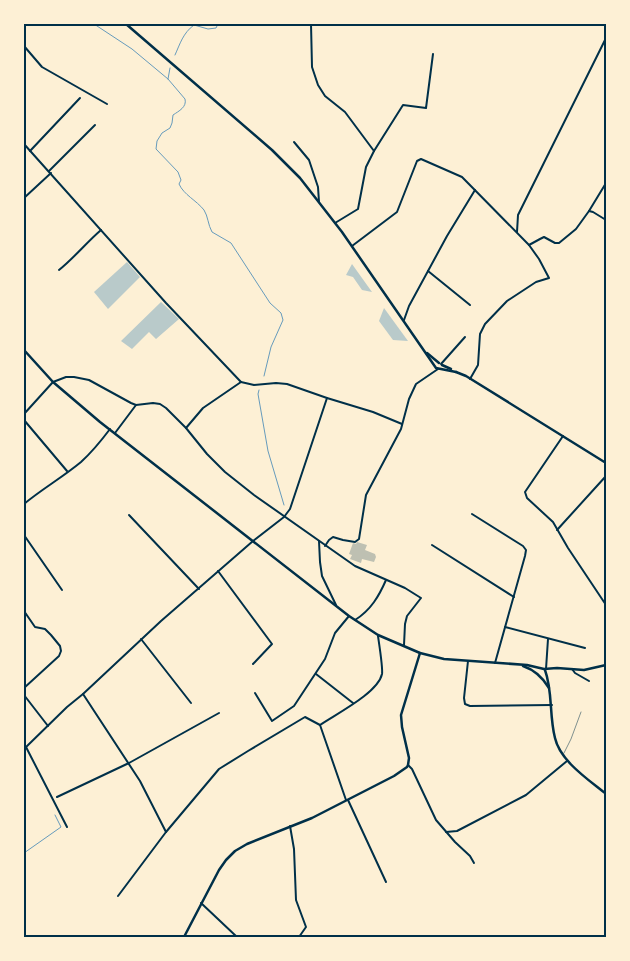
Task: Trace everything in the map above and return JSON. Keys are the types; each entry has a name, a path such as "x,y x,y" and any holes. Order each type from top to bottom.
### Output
{"street":[{"path":"126,24 272,150 300,178 335,223 437,368 456,372"},
{"path":"311,24 312,67 318,85 325,96 345,112 374,151"},
{"path":"517,232 518,215 606,38"},
{"path":"24,46 42,67 107,104"},
{"path":"335,223 358,209 366,167 403,106 426,108 433,54"},
{"path":"30,151 80,98"},
{"path":"24,198 95,125"},
{"path":"294,142 309,160 318,187 319,202"},
{"path":"24,144 166,303 242,382 254,385 287,384 373,412 402,424"},
{"path":"351,246 396,212 417,161 421,159 462,177 529,245 549,278 536,282 507,301 485,324 480,334 478,365 470,379"},
{"path":"529,245 540,238 559,243 576,229 589,212 606,183"},
{"path":"403,322 409,306 428,271 475,190"},
{"path":"589,212 593,212 606,220"},
{"path":"59,270 101,230"},
{"path":"428,271 470,305"},
{"path":"325,546 332,537 355,542 359,539 366,495 401,429 409,399 416,384 437,368 440,368 441,364 465,337"},
{"path":"24,350 53,382 115,434 349,616 378,635 420,653 444,659 532,666 545,669"},
{"path":"424,350 441,364 470,379 606,463"},
{"path":"437,368 436,364 441,364"},
{"path":"24,414 53,382 66,377 89,380 136,405 160,404 174,414 207,454 225,472 284,517 355,566 405,588 420,598 407,616 404,647"},
{"path":"186,428 203,408 242,382"},
{"path":"67,827 24,748 218,571 252,541 284,517 290,509 327,398"},
{"path":"115,434 136,405"},
{"path":"24,420 67,471"},
{"path":"24,504 81,462 98,445 110,429"},
{"path":"563,436 525,492 527,498 553,522 606,605"},
{"path":"557,530 606,476"},
{"path":"472,514 523,546 526,550 495,663"},
{"path":"129,515 199,588"},
{"path":"24,535 62,590"},
{"path":"318,541 322,576 336,606"},
{"path":"432,546 514,597"},
{"path":"218,571 272,644 253,664"},
{"path":"355,620 374,603 386,580"},
{"path":"24,611 35,627 45,629 51,635 60,646 61,651 59,656 24,688"},
{"path":"255,693 272,721 294,706 325,659 335,633 349,616"},
{"path":"505,627 585,648"},
{"path":"320,725 359,700 376,685 382,674 378,635"},
{"path":"142,639 191,703"},
{"path":"539,676 544,676 548,639"},
{"path":"184,937 218,870 235,851 247,844 312,818 404,770 408,765 409,758 401,715 420,653"},
{"path":"468,661 464,698 466,704 470,706 552,705"},
{"path":"519,665 539,676 550,690"},
{"path":"539,676 538,670 551,668 587,670 606,665"},
{"path":"545,669 550,690 556,743 567,760 606,794"},
{"path":"572,669 575,673 589,681"},
{"path":"316,674 354,703"},
{"path":"83,694 146,791 166,832"},
{"path":"24,695 48,726"},
{"path":"57,797 129,763 219,713"},
{"path":"118,896 166,832 219,769 305,717 320,725 347,800 386,882"},
{"path":"446,832 457,831 526,794 567,760"},
{"path":"408,765 412,769 436,820 470,856 474,863"},
{"path":"290,826 296,870 296,900 306,927 300,937"},
{"path":"201,904 237,937"}],"lane":[{"path":"563,755 581,712"}],"shaded area":[{"path":"127,262 140,277 108,309 94,292"},
{"path":"352,264 372,292 362,290 353,277 346,275"},
{"path":"161,302 179,319 156,339 149,332 132,349 121,341"},
{"path":"384,308 408,341 393,340 379,321"}],"building":[{"path":"357,542 367,545 365,550 375,554 374,562 362,559 361,563 350,559 352,555 349,554 353,543 356,544"}],"waterway":[{"path":"94,24 132,49 168,79 185,99 184,107 173,115 170,128 162,133 157,141 156,149 178,172 181,188 204,210 212,232 231,243 270,303 281,313 283,320 271,347 264,376"},
{"path":"175,55 184,35 194,25 208,29 216,28 218,24"},
{"path":"168,79 170,68"},
{"path":"259,390 258,394 268,451 284,505"},
{"path":"24,853 61,827 55,815"}]}
